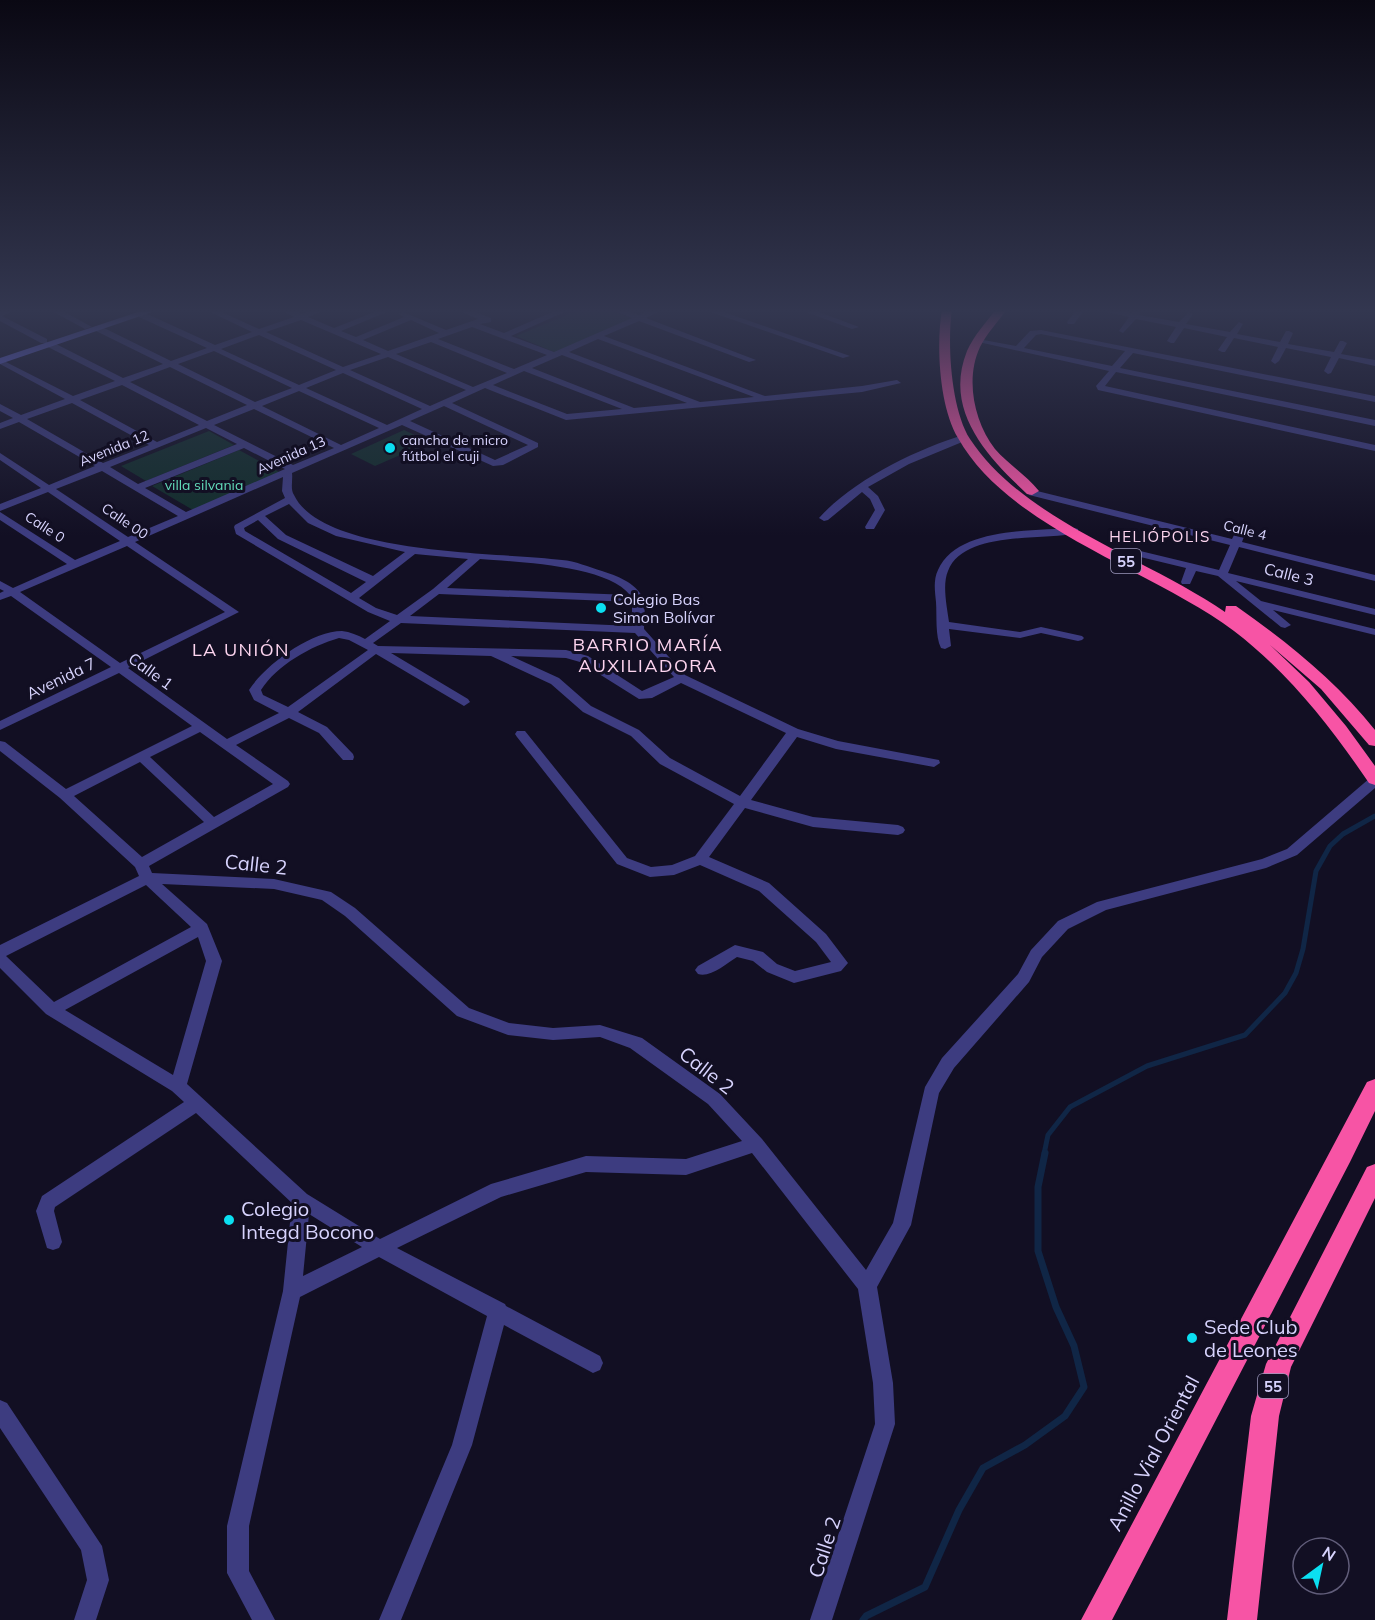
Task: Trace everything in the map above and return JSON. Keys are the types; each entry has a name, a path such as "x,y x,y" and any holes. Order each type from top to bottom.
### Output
{"highway":[{"name":"55","path":"951,385 964,438 986,466 1005,484 1038,509 1074,531 1213,610 1279,662 1314,695 1375,780"},
{"name":"55","path":"967,385 974,421 981,438 1033,493 1068,507 1132,552 1231,608 1296,658 1341,700 1375,741"},
{"name":"Anillo Vial Oriental","path":"1096,1620 1375,1088"},
{"name":"55","path":"1242,1620 1265,1416 1279,1364 1375,1174"}],"street":[{"path":"47,385 158,446"},
{"path":"0,426 115,385"},
{"path":"127,385 245,444 292,472 288,495 239,527 240,532 372,610 396,619 638,630"},
{"path":"213,385 344,448"},
{"path":"293,385 388,429"},
{"name":"Avenida 12","path":"0,508 308,385"},
{"path":"375,385 431,410"},
{"path":"460,385 475,391"},
{"name":"Avenida 13","path":"6,595 490,385"},
{"path":"566,385 635,411"},
{"path":"644,385 698,404"},
{"path":"729,385 766,398"},
{"path":"487,386 566,417 883,385"},
{"path":"1101,385 1101,388 1297,418 1375,423"},
{"path":"1175,385 1297,418 1375,448"},
{"path":"1300,385 1375,399"},
{"path":"1297,418 1312,387"},
{"path":"404,422 493,463 500,463 535,445 446,404"},
{"path":"0,407 105,466 186,516"},
{"path":"824,518 862,487 906,462 964,438"},
{"path":"139,487 245,444"},
{"name":"Calle 00","path":"0,456 233,612"},
{"path":"267,483 288,495 312,521 340,534 413,551 564,563 614,579 629,587 638,599 638,630 681,678 794,732 836,745 934,763"},
{"path":"862,487 874,498 880,510 870,527"},
{"name":"Calle 4","path":"1068,507 1236,543 1375,578"},
{"name":"Calle 0","path":"0,515 74,564"},
{"path":"259,516 282,537 374,581"},
{"path":"1242,529 1222,574 1285,625"},
{"path":"945,646 941,572 951,556 968,546 1000,536 1074,531"},
{"path":"352,598 413,551"},
{"name":"Calle 3","path":"1132,552 1375,612"},
{"path":"225,745 290,712 371,646 396,619 437,591 476,557"},
{"path":"1186,582 1190,570 1194,568"},
{"name":"Calle 1","path":"0,584 6,595 72,632 199,727 283,784 214,824"},
{"path":"437,591 638,599"},
{"path":"1257,602 1375,632"},
{"name":"Avenida 7","path":"0,726 233,612"},
{"path":"944,625 1020,635 1041,630 1078,638"},
{"path":"348,757 323,730 258,697 255,690 259,681 316,643 339,635 351,636 464,702"},
{"path":"371,646 566,654 584,659 639,695 648,695 681,678"},
{"path":"493,652 555,681 586,709 635,733 665,761 741,802 813,822 898,830"},
{"path":"65,795 199,727"},
{"path":"521,734 622,861 650,872 674,870 700,859 794,732"},
{"path":"0,744 65,795 202,928 214,961 178,1086"},
{"path":"0,952 144,871 214,824 141,756"},
{"path":"867,1286 902,1225 931,1092 948,1063 1024,978 1036,954 1063,925 1102,906 1266,863 1292,852 1375,780"},
{"path":"700,859 764,887 813,930 840,963 836,967 794,977 772,968 758,956 735,951 703,970"},
{"name":"Calle 2","path":"144,871 274,884 326,896 350,912 462,1012 508,1029 553,1034 600,1031 636,1043 714,1099 756,1144 867,1286 883,1383 885,1424 821,1620"},
{"path":"52,1010 202,928"},
{"path":"0,958 52,1010 178,1086 301,1200 377,1246 593,1363"},
{"path":"52,1242 45,1211 48,1202 197,1103"},
{"path":"292,1291 377,1246 496,1190 586,1164 686,1167 756,1144"},
{"path":"264,1620 238,1573 238,1526 292,1291 301,1200"},
{"path":"390,1620 462,1445 498,1311"},
{"path":"0,1410 91,1546 98,1580 85,1620"}],"green space":[{"name":"cancha de micro fútbol el cuji","path":"404,430 430,442 375,466 351,454"},
{"path":"209,431 234,445 146,481 121,466"},
{"name":"villa silvania","path":"239,450 281,473 193,510 152,486"}],"waterway":[{"path":"1044,1154 1048,1135 1070,1107 1147,1066 1245,1035 1285,993 1296,973 1303,949 1316,871 1330,846 1343,834 1375,816"},
{"path":"863,1620 866,1616 925,1587 959,1510 983,1468 1025,1445 1065,1416 1084,1387 1074,1346 1056,1307 1038,1251 1038,1187 1045,1153"}],"place":[{"name":"cancha de micro fútbol el cuji","path":"390,448"},
{"name":"Colegio Bas Simon Bolívar","path":"601,608"},
{"name":"Colegio Integd Bocono","path":"229,1220"},
{"name":"Sede Club de Leones","path":"1192,1338"}],"district":[{"name":"HELIÓPOLIS","path":"1160,536"},
{"name":"LA UNIÓN","path":"241,649"},
{"name":"BARRIO MARÍA AUXILIADORA","path":"648,654"}]}
